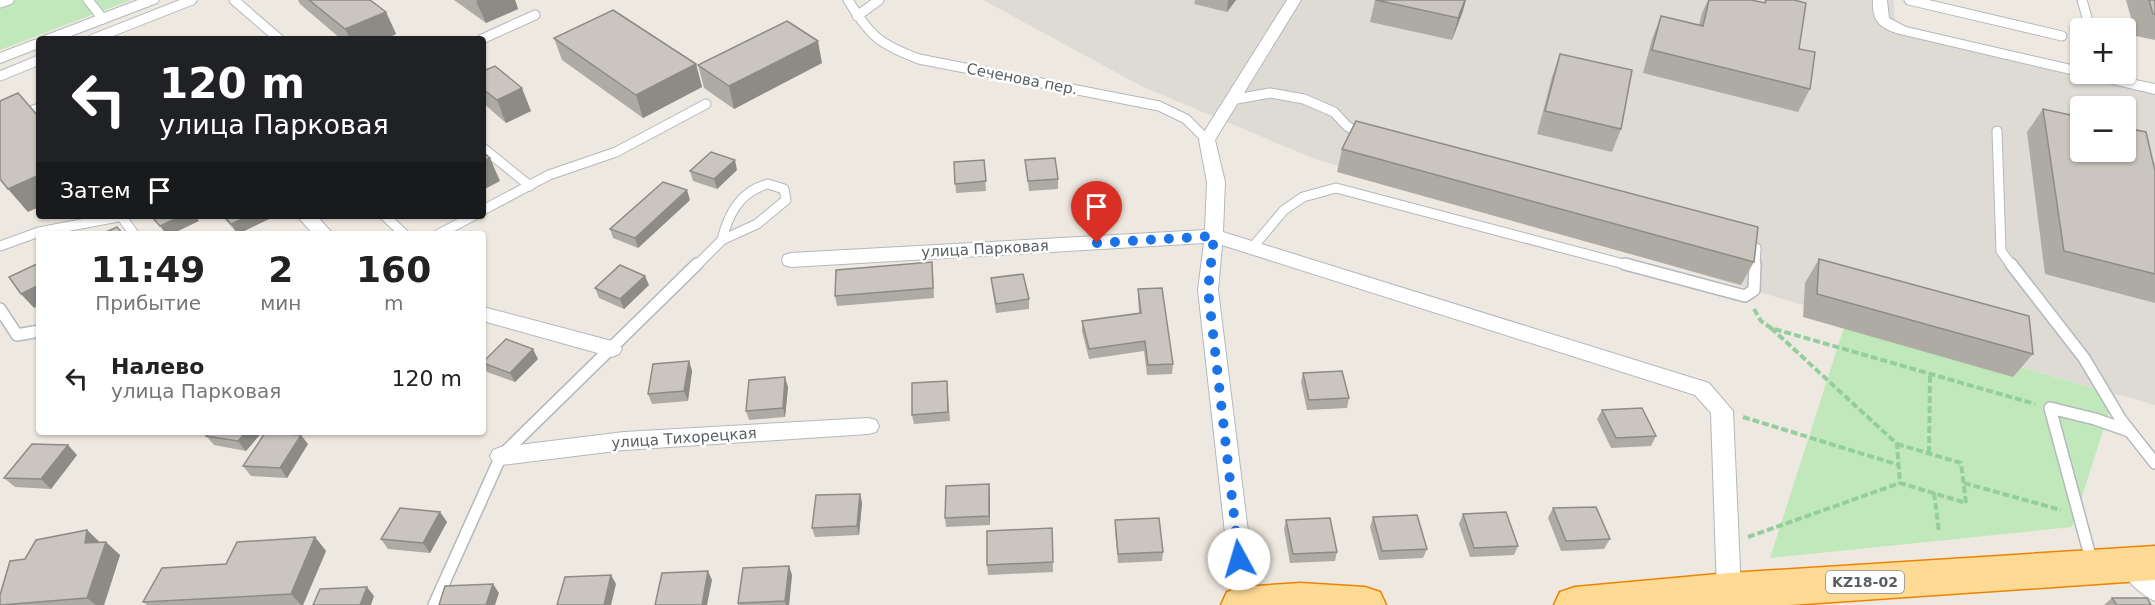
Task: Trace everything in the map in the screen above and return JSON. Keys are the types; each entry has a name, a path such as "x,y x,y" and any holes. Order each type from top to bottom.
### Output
{"highway":[{"name":"KZ18-02","path":"1575,605 1729,591 2133,571"},
{"path":"1243,604 1365,605"}],"street":[{"path":"57,36 152,0"},
{"path":"1243,604 1208,290 1214,236 1216,182 1207,140 1294,0"},
{"path":"1880,0 1879,15 1886,24 1901,30 2070,70"},
{"path":"0,57 36,44"},
{"path":"2134,84 2155,89"},
{"path":"309,219 321,231"},
{"path":"1214,236 1702,389 1722,411 1729,591"},
{"name":"улица Парковая","path":"791,260 1214,236"},
{"path":"486,315 612,349"},
{"name":"улица Тихорецкая","path":"501,456 624,441 868,426"}],"lane":[{"path":"0,3 9,0"},
{"path":"88,0 103,19"},
{"path":"101,36 192,0"},
{"path":"234,0 276,36"},
{"name":"Сеченова пер.","path":"848,0 870,35 888,48 918,59 1159,106 1179,112 1196,124 1207,140"},
{"path":"857,16 879,0"},
{"path":"1909,0 2062,36"},
{"path":"2082,0 2087,18"},
{"path":"486,37 535,15"},
{"path":"0,76 36,61"},
{"path":"1231,100 1270,93 1304,99 1334,111 1347,126 1363,136 1374,139"},
{"path":"486,208 549,175 616,152 706,104"},
{"path":"0,123 36,109"},
{"path":"1997,131 2001,251 2084,358 2130,431 2155,463"},
{"path":"486,149 530,186"},
{"path":"434,605 501,456 722,240 747,232 771,217 786,200 784,189 778,185 768,184 759,186 748,193 728,219 722,240"},
{"path":"1252,248 1284,210 1303,196 1336,188 1745,296 1754,290 1756,248 1738,239"},
{"path":"44,231 106,219"},
{"path":"388,219 401,231"},
{"path":"445,231 467,219"},
{"path":"0,246 36,233"},
{"path":"0,309 17,335 36,332"},
{"path":"2130,431 2095,418 2050,408 2079,515 2133,571"}],"path":[{"path":"1727,545 1900,483 1966,503 1962,463 1898,444 1761,321 1745,296"},
{"path":"1771,328 2050,408"},
{"path":"1929,453 1930,375"},
{"path":"1722,411 1899,465"},
{"path":"1898,444 1900,483"},
{"path":"1964,483 2079,515"},
{"path":"1934,493 1939,532"}],"shaded area":[{"path":"983,0 1894,0 1895,32 2070,72 2070,84 2124,84 2155,91 2155,405 1823,311 1315,159 1143,87"}],"green space":[{"path":"0,0 131,0 36,36 0,50"},
{"path":"1847,318 2115,394 2072,527 1770,558"}],"building":[{"path":"309,0 370,0 386,12 345,29"},
{"path":"1376,0 1465,0 1458,18"},
{"path":"1709,0 1751,0 1765,3 1766,0 1794,0 1806,3 1799,49 1815,52 1810,89 1652,50 1661,16 1703,26"},
{"path":"2149,0 2155,0 2155,14 2153,14"},
{"path":"613,10 696,64 636,95 554,38"},
{"path":"787,21 818,41 729,86 698,65"},
{"path":"1560,54 1632,70 1621,129 1545,111"},
{"path":"495,66 522,88 497,100 486,91 486,70"},
{"path":"18,93 36,114 36,176 8,189 0,179 0,101"},
{"path":"2043,109 2070,115 2070,162 2136,162 2136,130 2146,132 2155,171 2155,274 2064,251"},
{"path":"1356,121 1758,227 1754,262 1342,149"},
{"path":"711,152 735,160 714,179 690,171"},
{"path":"1055,158 1058,179 1028,181 1025,160"},
{"path":"984,160 986,181 955,184 954,162"},
{"path":"663,182 687,190 635,238 610,229"},
{"path":"154,219 175,219 160,226"},
{"path":"227,219 242,219 231,224"},
{"path":"117,227 120,231 108,231"},
{"path":"1819,259 2029,316 2033,354 1817,294"},
{"path":"932,262 933,288 835,296 836,270"},
{"path":"36,264 36,286 21,294 9,277"},
{"path":"620,265 645,276 620,299 595,288"},
{"path":"1023,274 1029,299 996,304 991,278"},
{"path":"1162,288 1173,364 1148,365 1145,341 1089,349 1082,321 1141,313 1138,289"},
{"path":"506,339 533,349 510,373 486,364 486,359"},
{"path":"689,361 684,391 648,394 653,364"},
{"path":"1342,371 1349,398 1309,400 1303,373"},
{"path":"785,377 783,408 746,411 749,380"},
{"path":"947,381 948,412 912,415 912,383"},
{"path":"1642,408 1656,436 1616,438 1602,410"},
{"path":"207,435 243,435 238,441"},
{"path":"264,435 301,435 280,468 243,466"},
{"path":"32,444 68,445 41,479 4,478"},
{"path":"989,484 989,516 945,518 946,486"},
{"path":"860,494 857,526 812,528 816,495"},
{"path":"1596,507 1610,539 1566,541 1553,508"},
{"path":"400,508 440,512 423,543 381,539"},
{"path":"1506,512 1518,546 1474,548 1463,514"},
{"path":"1417,515 1427,549 1382,551 1373,517"},
{"path":"1159,518 1163,552 1118,554 1115,520"},
{"path":"1330,518 1337,552 1293,554 1286,520"},
{"path":"1052,528 1053,562 987,565 987,531"},
{"path":"87,530 85,543 106,542 87,598 0,605 0,595 10,561 25,559 36,540"},
{"path":"315,537 291,594 143,602 162,568 226,564 237,542"},
{"path":"789,566 785,601 738,603 743,568"},
{"path":"708,571 702,605 655,605 662,573"},
{"path":"611,575 604,605 557,605 565,577"},
{"path":"493,584 486,605 439,605 445,586"},
{"path":"367,587 360,605 313,605 320,589"},
{"path":"2112,598 2147,598 2151,605 2117,605"}],"route":[{"path":"1097,243 1214,236 1208,290 1239,559"}]}
